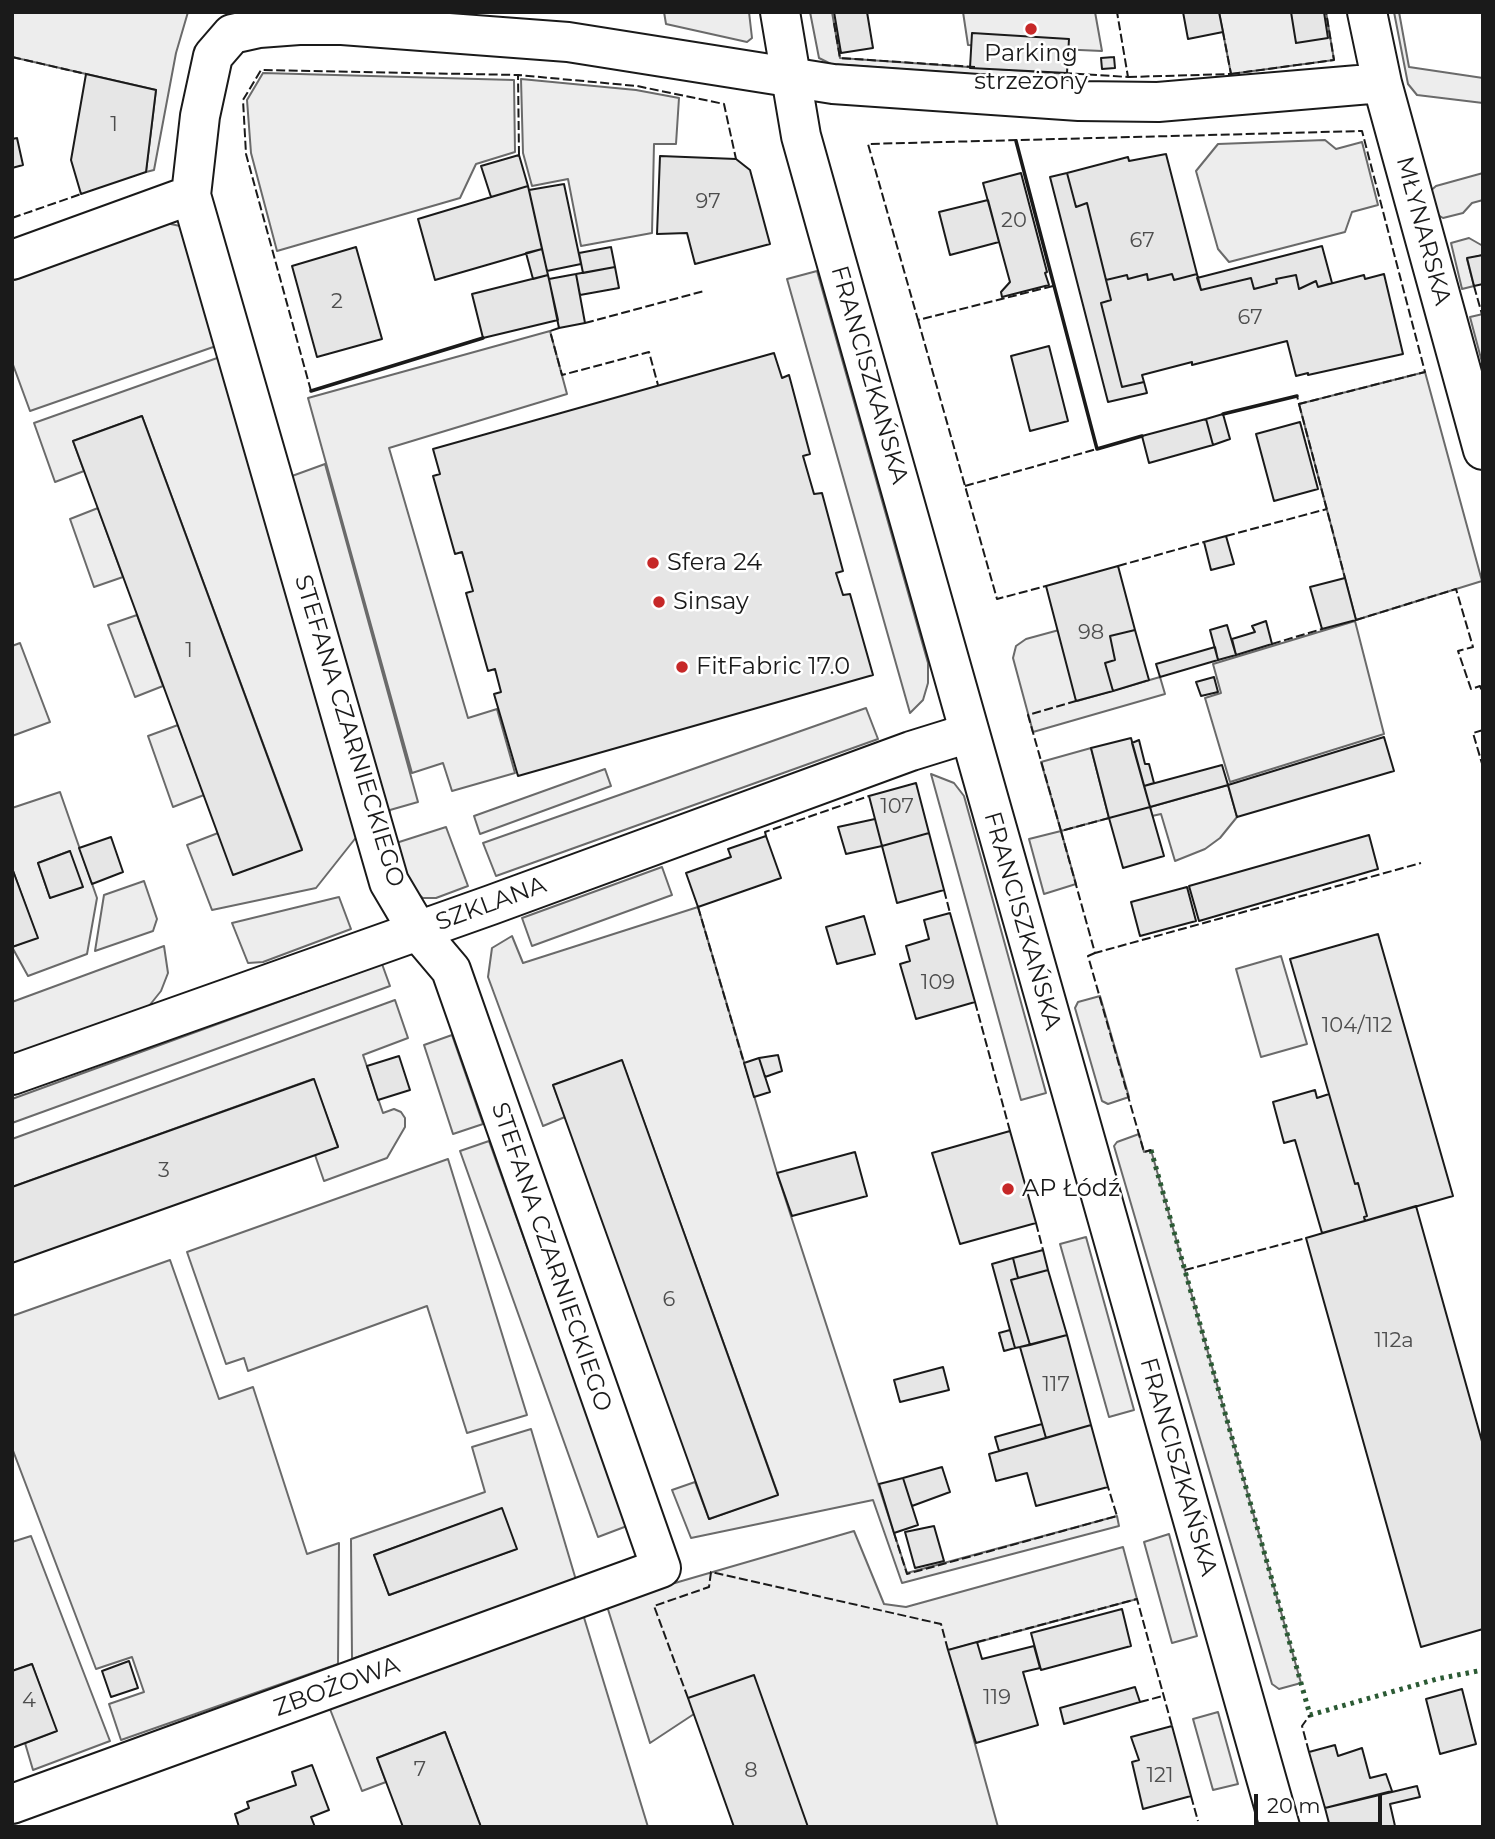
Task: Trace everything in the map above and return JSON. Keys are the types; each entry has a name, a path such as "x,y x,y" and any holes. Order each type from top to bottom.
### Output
{"street":[{"name":"FRANCISZKAŃSKA","path":"780,12 803,144 1280,1827"},
{"name":"MŁYNARSKA","path":"1367,12 1382,83 1483,450"},
{"name":"STEFANA CZARNIECKIEGO","path":"661,1568 451,970 418,931 389,882 191,195 200,116 213,56 232,34 260,28 342,25 542,40 792,78"},
{"path":"792,78 833,84 1079,101 1158,102 1382,83"},
{"path":"12,260 191,195"},
{"name":"SZKLANA","path":"12,1075 418,931 898,755 969,733"},
{"name":"ZBOŻOWA","path":"12,1804 661,1568"}],"shaded area":[{"path":"12,12 188,12 176,53 154,170 146,172 156,90 12,57"},
{"path":"664,12 749,12 752,38 747,42 666,24"},
{"path":"810,12 832,12 840,58 1068,74 1067,81 831,64 819,58"},
{"name":"Parking strzeżony","path":"963,12 1095,12 1102,51 968,45"},
{"path":"1219,12 1326,12 1334,60 1231,74"},
{"path":"1394,12 1399,12 1409,67 1483,78 1483,103 1417,95 1408,84"},
{"path":"263,73 514,80 515,152 476,164 460,198 277,251 251,153 247,100"},
{"path":"521,79 636,90 679,98 676,144 654,144 652,233 581,246 568,179 532,186 523,153"},
{"path":"1325,140 1336,149 1362,142 1378,205 1352,212 1345,232 1229,262 1218,249 1196,171 1218,144"},
{"path":"1483,173 1483,200 1472,203 1463,213 1443,218 1433,212 1428,193 1436,186"},
{"path":"166,223 180,226 219,345 30,411 12,362 12,275"},
{"path":"1469,238 1483,246 1483,255 1467,259 1474,286 1462,289 1451,243"},
{"path":"817,271 928,663 928,683 923,700 910,713 787,279"},
{"path":"1483,314 1483,366 1470,317"},
{"path":"550,331 567,394 389,448 468,718 497,709 515,773 452,791 443,763 412,773 308,398"},
{"path":"220,357 358,835 316,888 212,910 187,845 218,833 302,849 142,416 73,441 84,471 55,482 34,423"},
{"path":"1425,372 1482,581 1356,620 1299,404"},
{"path":"325,464 418,802 390,810 388,819 292,476"},
{"path":"98,508 123,577 94,587 70,519"},
{"path":"137,615 163,686 135,697 108,625"},
{"path":"1355,621 1384,734 1230,782 1205,698 1221,693 1213,664"},
{"path":"1059,630 1077,701 1160,677 1165,694 1033,732 1013,658 1016,646 1026,639"},
{"path":"20,643 50,722 12,736 12,646"},
{"path":"866,708 878,739 496,876 483,843"},
{"path":"178,725 204,795 173,807 148,736"},
{"path":"1091,748 1109,818 1061,831 1041,762"},
{"path":"605,769 611,786 480,834 474,816"},
{"path":"931,774 954,783 964,796 1046,1093 1021,1100"},
{"path":"1228,785 1237,817 1220,838 1205,849 1175,861 1161,814 1152,816 1150,807"},
{"path":"60,792 97,898 87,954 28,976 12,947 37,937 12,868 12,808","holes":["70,851 50,898 38,863"]},
{"path":"446,827 468,886 436,898 423,898 409,887 396,843"},
{"path":"1061,831 1076,884 1044,894 1029,839"},
{"path":"662,867 672,895 532,946 522,918"},
{"path":"144,881 157,919 153,931 95,951 104,895"},
{"path":"339,897 351,929 263,962 248,963 232,923"},
{"path":"698,907 777,1173 907,1573 1117,1516 1119,1526 902,1583 873,1500 691,1538 672,1490 695,1482 709,1519 778,1494 622,1061 553,1085 565,1117 543,1126 488,977 492,948 512,936 523,963"},
{"path":"164,946 168,973 161,991 149,1006 12,1056 12,1002"},
{"path":"1281,956 1307,1044 1261,1057 1236,969"},
{"path":"382,964 390,986 12,1123 12,1099"},
{"path":"1100,996 1129,1097 1108,1104 1102,1101 1075,1008 1078,1002"},
{"path":"395,1000 408,1038 363,1055 383,1113 394,1109 401,1112 405,1118 405,1127 387,1158 324,1181 315,1155 338,1146 313,1079 12,1187 12,1139"},
{"path":"452,1035 483,1124 453,1134 424,1045"},
{"path":"1139,1134 1144,1152 1151,1150 1301,1683 1279,1689 1272,1684 1114,1146 1117,1142"},
{"path":"489,1141 627,1526 598,1537 460,1151"},
{"path":"448,1159 527,1415 467,1433 427,1306 248,1371 244,1358 226,1364 187,1252"},
{"path":"1086,1237 1134,1410 1109,1417 1060,1244"},
{"path":"170,1260 219,1399 253,1387 307,1554 339,1543 338,1664 121,1740 109,1704 144,1692 132,1657 96,1669 12,1448 12,1316"},
{"path":"531,1429 576,1580 352,1659 351,1539 485,1492 472,1447","holes":["501,1509 516,1549 389,1595 374,1555"]},
{"path":"854,1531 884,1604 906,1607 1123,1547 1137,1599 949,1650 998,1827 808,1827 689,1698 694,1714 650,1743 606,1603"},
{"path":"1169,1534 1197,1636 1172,1643 1144,1542"},
{"path":"31,1536 110,1741 33,1770 25,1743 56,1731 32,1664 12,1671 12,1542"},
{"path":"582,1611 648,1827 481,1827 445,1732 377,1758 386,1782 362,1791 328,1704"},
{"path":"1218,1712 1238,1784 1213,1790 1193,1719"}],"building":[{"path":"834,12 867,12 873,48 841,53"},
{"path":"1183,12 1219,12 1223,32 1188,39"},
{"path":"1291,12 1324,12 1328,38 1296,43"},
{"path":"972,33 1069,39 1067,73 970,68"},
{"path":"1114,57 1115,68 1102,69 1101,58"},
{"path":"86,74 156,90 146,172 81,194 71,160"},
{"path":"17,138 23,165 12,168 12,139"},
{"path":"1166,154 1197,274 1174,280 1172,274 1148,280 1147,274 1128,279 1127,275 1106,280 1087,203 1076,207 1067,173 1128,157 1129,161"},
{"path":"519,155 528,186 491,197 481,166"},
{"path":"660,156 736,159 750,170 770,244 695,264 687,233 657,234"},
{"path":"1021,173 1049,285 1002,297 1001,292 1010,282 983,183"},
{"path":"1067,173 1076,207 1087,203 1111,300 1101,303 1122,387 1144,382 1147,393 1108,402 1050,177"},
{"path":"564,184 581,264 547,271 529,190"},
{"path":"528,186 542,249 435,280 418,219"},
{"path":"988,200 999,242 950,255 939,212"},
{"path":"1322,246 1332,283 1318,287 1316,281 1299,289 1296,275 1276,279 1277,283 1254,289 1251,278 1201,290 1197,278"},
{"path":"356,247 382,339 317,357 292,266"},
{"path":"611,247 615,267 583,273 579,253"},
{"path":"542,249 548,275 533,279 526,253"},
{"path":"1483,255 1483,284 1474,286 1467,258"},
{"path":"615,267 619,288 580,295 576,274"},
{"path":"576,274 585,323 559,328 549,279"},
{"path":"1147,274 1148,280 1172,274 1174,280 1197,274 1201,290 1251,278 1254,289 1277,283 1276,279 1296,275 1299,289 1316,281 1318,287 1364,275 1365,279 1384,274 1403,354 1296,376 1287,341 1142,375 1144,382 1122,387 1101,303 1111,300 1106,280 1127,275 1128,279"},
{"path":"548,275 558,320 483,338 472,294"},
{"path":"1049,346 1068,421 1030,431 1011,356"},
{"name":"Sfera 24","path":"774,353 782,378 789,375 810,454 803,456 814,494 822,493 843,571 836,573 843,595 850,594 873,675 518,776 494,694 501,692 495,669 488,671 466,593 473,591 462,552 455,554 433,476 440,474 433,449"},
{"path":"1223,414 1230,439 1213,445 1206,419"},
{"path":"142,416 302,850 233,875 73,441"},
{"path":"1206,419 1213,445 1149,463 1142,436"},
{"path":"1300,422 1318,489 1274,501 1256,434"},
{"path":"1226,536 1234,564 1211,570 1204,542"},
{"path":"1118,566 1135,630 1110,636 1115,660 1105,663 1113,691 1076,701 1046,586"},
{"path":"1345,578 1356,620 1322,629 1310,587"},
{"path":"1266,621 1272,644 1236,655 1232,639 1255,632 1252,626"},
{"path":"1227,625 1236,655 1218,660 1210,630"},
{"path":"1135,630 1149,680 1113,691 1105,663 1115,660 1110,636"},
{"path":"1215,647 1218,660 1160,677 1156,664"},
{"path":"1214,677 1218,692 1201,696 1196,682"},
{"path":"1384,737 1394,771 1237,817 1228,785"},
{"path":"1131,738 1150,807 1109,818 1091,748"},
{"path":"1139,740 1145,764 1149,764 1154,783 1144,786 1132,743"},
{"path":"1222,765 1228,785 1150,807 1144,786"},
{"path":"916,783 929,833 882,846 869,796"},
{"path":"1150,807 1164,856 1123,868 1109,818"},
{"path":"875,819 882,846 846,854 838,827"},
{"path":"929,833 944,890 897,903 882,846"},
{"path":"1369,835 1378,869 1199,921 1189,886"},
{"path":"766,836 781,878 698,907 686,873 731,857 728,849"},
{"path":"111,837 123,872 92,884 79,848"},
{"path":"70,851 83,887 50,898 38,863"},
{"path":"12,868 38,938 12,947"},
{"path":"1187,887 1196,921 1140,936 1131,902"},
{"path":"950,913 975,1002 916,1019 900,964 910,961 906,946 929,939 924,920"},
{"path":"864,916 875,954 837,964 826,927"},
{"path":"1378,934 1453,1196 1365,1221 1364,1217 1367,1216 1358,1183 1355,1184 1290,959"},
{"path":"778,1055 782,1071 765,1077 759,1058"},
{"path":"399,1056 410,1090 378,1100 367,1066"},
{"path":"759,1058 770,1092 754,1097 744,1063"},
{"path":"622,1060 778,1495 709,1519 553,1085"},
{"path":"314,1079 338,1147 12,1263 12,1187"},
{"path":"1315,1090 1317,1098 1329,1094 1367,1216 1364,1217 1365,1221 1322,1233 1295,1140 1284,1143 1273,1102"},
{"path":"1010,1131 1036,1223 960,1244 932,1153"},
{"path":"855,1152 867,1196 792,1216 777,1173"},
{"path":"1416,1206 1483,1445 1483,1629 1421,1647 1306,1238"},
{"path":"1043,1250 1048,1270 1018,1278 1013,1258"},
{"path":"1013,1258 1018,1278 1011,1280 1030,1345 1015,1348 992,1264"},
{"path":"1048,1270 1067,1335 1030,1345 1011,1280"},
{"path":"1010,1330 1015,1348 1004,1351 999,1333"},
{"path":"1067,1335 1091,1425 1046,1438 1020,1347"},
{"path":"943,1367 949,1390 900,1402 894,1380"},
{"path":"1042,1424 1046,1438 999,1451 995,1437"},
{"path":"1091,1425 1108,1487 1036,1506 1027,1473 996,1481 989,1454"},
{"path":"942,1467 950,1492 912,1506 903,1478"},
{"path":"903,1478 918,1525 894,1533 879,1484"},
{"path":"502,1508 517,1549 389,1595 374,1555"},
{"path":"934,1526 944,1561 915,1568 905,1532"},
{"path":"1122,1609 1131,1646 1041,1670 1031,1633"},
{"path":"977,1642 982,1659 1034,1646 1040,1668 1023,1672 1038,1725 976,1743 948,1650"},
{"path":"129,1661 138,1688 111,1697 102,1671"},
{"path":"32,1664 57,1731 12,1748 12,1671"},
{"path":"754,1675 808,1827 734,1827 688,1698"},
{"path":"1135,1687 1140,1702 1064,1724 1060,1708"},
{"path":"1462,1689 1476,1744 1440,1754 1426,1699"},
{"path":"1172,1726 1191,1796 1143,1809 1132,1762 1139,1760 1131,1737"},
{"path":"445,1732 481,1827 403,1827 377,1758"},
{"path":"1335,1745 1338,1756 1362,1748 1370,1778 1386,1774 1392,1791 1325,1808 1309,1752"},
{"path":"312,1765 329,1810 311,1817 315,1827 239,1827 235,1814 249,1808 247,1802 296,1785 292,1772"},
{"path":"1417,1786 1420,1797 1390,1804 1395,1826 1330,1827 1325,1808"}],"hedge":[{"path":"1151,1150 1310,1715 1437,1679 1483,1670"}],"fence":[{"path":"1063,73 1128,77 1117,12"},
{"path":"1231,74 1334,60 1326,12"},
{"path":"834,23 840,58 975,67"},
{"path":"1128,77 1231,74 1223,32"},
{"path":"12,57 86,74"},
{"path":"311,391 246,154 243,100 261,70 518,75"},
{"path":"519,155 518,75 637,86 724,104 736,159"},
{"path":"1053,286 918,320 868,144 1362,131 1425,372 1299,404 1297,396"},
{"path":"12,218 81,194"},
{"path":"1474,286 1483,318"},
{"path":"585,323 704,291"},
{"path":"918,320 997,599 1046,586"},
{"path":"559,328 550,331 562,375 649,352 658,385"},
{"path":"1299,404 1345,578"},
{"path":"965,486 1097,449"},
{"path":"1226,536 1327,509"},
{"path":"1118,566 1204,542"},
{"path":"1356,620 1456,589 1473,647 1458,651 1471,689 1480,686 1483,694"},
{"path":"1272,644 1322,629"},
{"path":"1061,831 1028,715 1076,701"},
{"path":"1483,730 1473,733 1483,767"},
{"path":"766,836 765,832 869,796"},
{"path":"1109,818 1061,831 1095,953 1421,863"},
{"path":"944,890 950,913"},
{"path":"698,907 744,1063"},
{"path":"1095,953 1088,956 1144,1152 1151,1150"},
{"path":"975,1002 1010,1131"},
{"path":"1036,1223 1043,1250"},
{"path":"1185,1270 1306,1238"},
{"path":"894,1533 907,1574 1117,1516 1108,1487"},
{"path":"688,1698 654,1606 709,1587 711,1572 941,1624 948,1650"},
{"path":"977,1642 1137,1599 1172,1726"},
{"path":"1140,1702 1163,1696"},
{"path":"1309,1752 1302,1726 1310,1715"},
{"path":"1191,1796 1198,1821"}],"wall":[{"path":"1016,141 1097,449 1142,436"},
{"path":"311,391 483,338"},
{"path":"1223,414 1297,396"}],"place":[{"name":"Parking strzeżony","path":"1031,29"},
{"name":"Sfera 24","path":"653,563"},
{"name":"Sinsay","path":"659,602"},
{"name":"FitFabric 17.0","path":"682,667"},
{"name":"AP Łódź","path":"1008,1189"}]}
